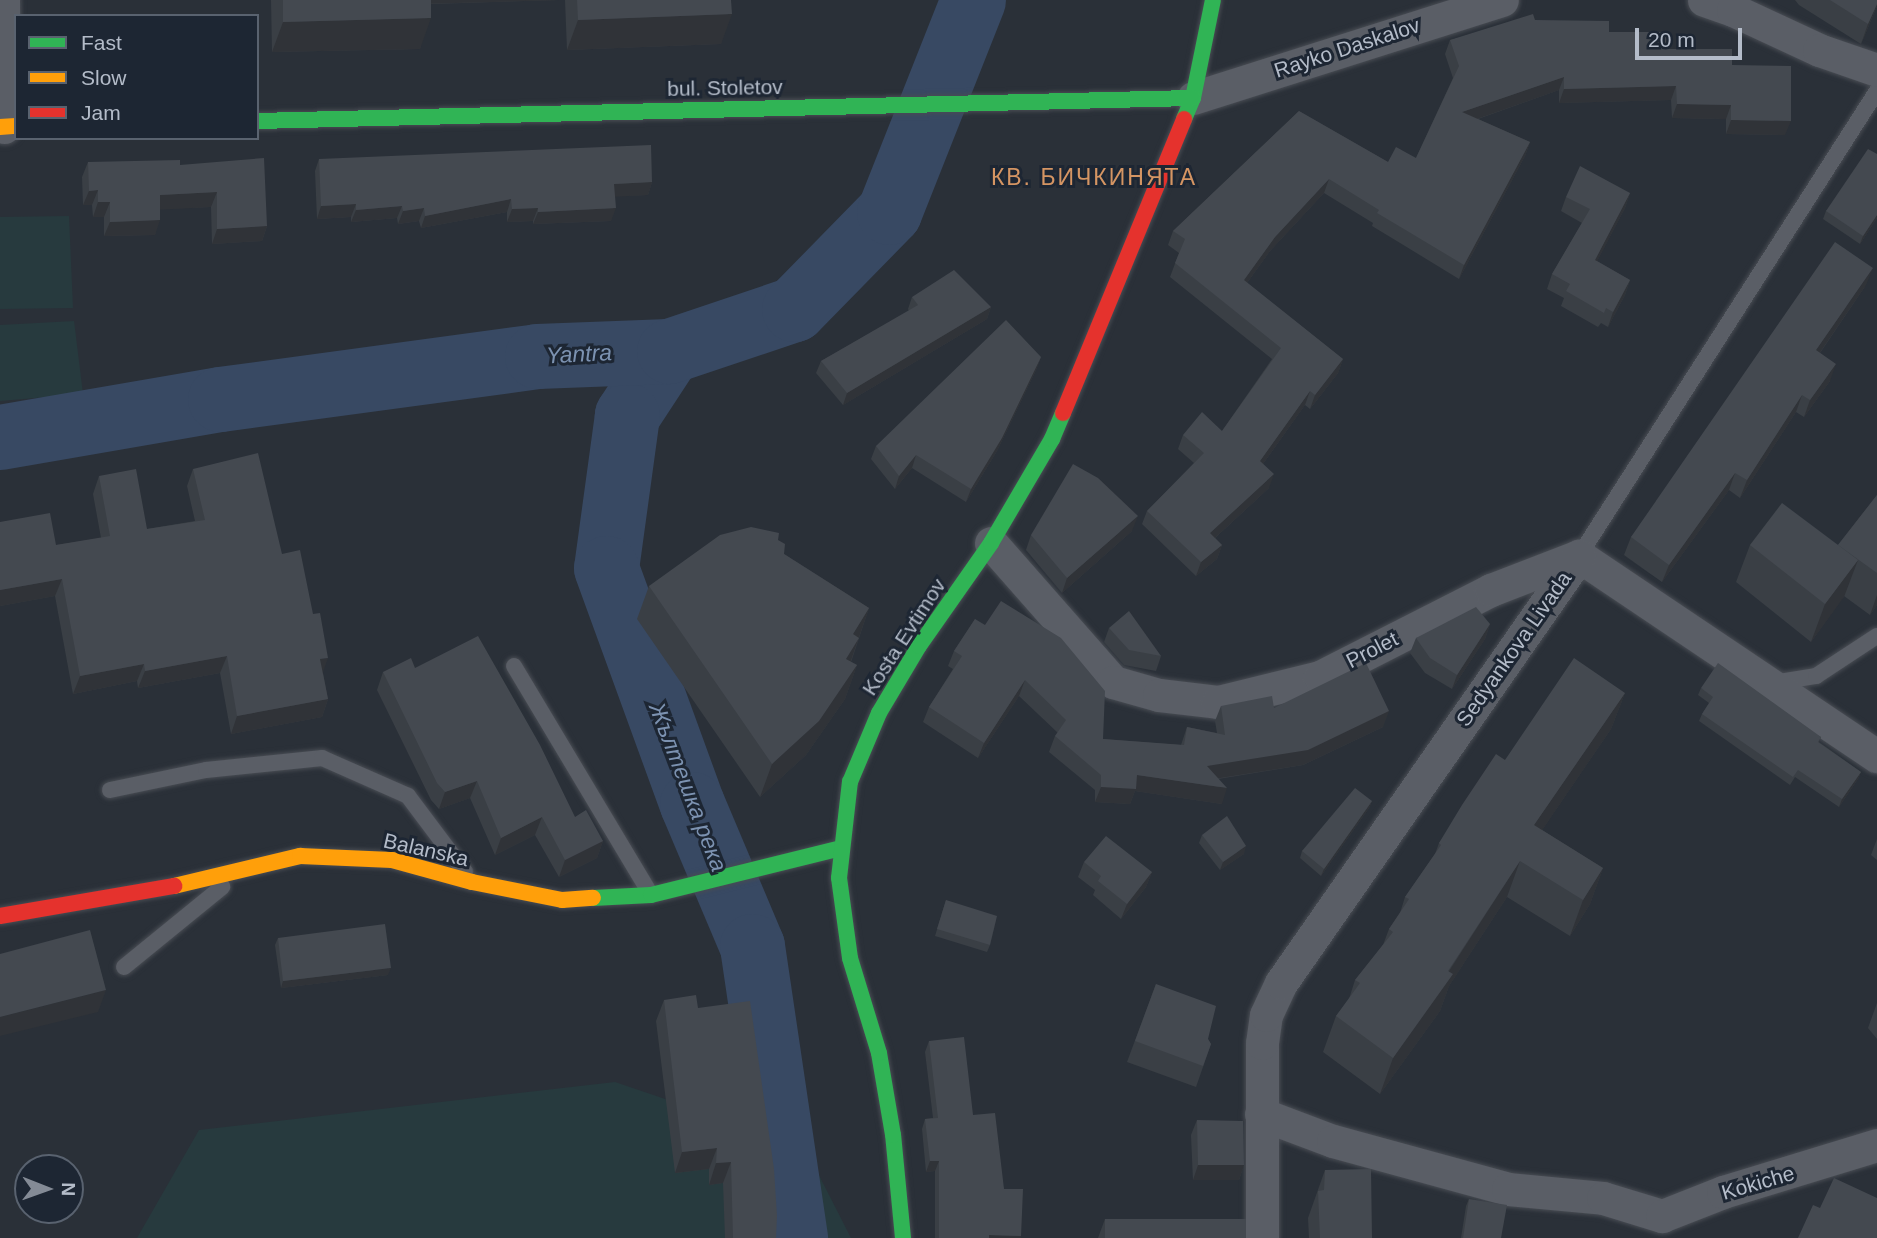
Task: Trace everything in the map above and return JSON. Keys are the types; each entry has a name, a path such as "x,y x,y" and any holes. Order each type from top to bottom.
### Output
{"main road":[{"name":"Kosta Evtimov","path":"903,1238 893,1135 879,1054 850,958 839,878 850,782 879,713 919,646 991,543 1052,439 1193,98 1213,0"},
{"name":"bul. Stoletov","path":"259,121 1193,98"},
{"name":"Balanska","path":"0,916 197,882 300,856 392,860 472,883 562,900 651,895 841,848"}],"street":[{"path":"3,0 7,127"},
{"name":"Rayko Daskalov","path":"1193,98 1502,0"},
{"path":"1704,0 1733,10 1819,50 1877,70"},
{"name":"Prolet","path":"991,543 1113,682 1158,695 1218,702 1320,677 1491,590 1578,556"},
{"path":"1578,556 1877,756"},
{"name":"Sedyankova Livada","path":"1262,1238 1262,1043 1266,1015 1281,983 1578,556"},
{"path":"1261,1114 1333,1140 1508,1189 1603,1198 1663,1227"},
{"name":"Kokiche","path":"1663,1227 1723,1192 1877,1145"}],"lane":[{"name":"Sedyankova Livada","path":"1578,556 1877,91"},
{"path":"1768,684 1816,676 1877,636"},
{"path":"514,666 651,895"},
{"path":"110,790 206,770 322,758 408,796 472,883"},
{"path":"124,967 243,870"}],"green space":[{"path":"69,216 73,308 0,309 0,217"},
{"path":"74,321 83,394 0,401 0,325"},
{"path":"615,1082 804,1146 851,1238 137,1238 199,1130"}],"building":[{"path":"283,0 431,0 431,18 283,22"},
{"path":"577,0 731,0 732,14 578,20"},
{"path":"1830,0 1877,0 1877,4 1868,24"},
{"path":"1533,14 1535,20 1609,21 1609,32 1667,32 1667,49 1732,49 1732,65 1791,66 1791,121 1731,120 1731,105 1677,104 1676,86 1564,89 1564,77 1462,112 1530,142 1464,265 1377,213 1379,210 1329,179 1275,237 1244,280 1343,359 1315,395 1310,391 1260,461 1274,474 1210,533 1222,545 1201,562 1147,511 1204,453 1183,435 1202,412 1222,431 1281,348 1175,263 1185,239 1173,231 1299,111 1388,162 1396,147 1416,158 1459,66 1450,40"},
{"path":"651,145 652,182 614,184 616,208 538,212 538,208 512,209 511,199 425,216 424,208 403,211 402,206 356,210 356,204 321,206 319,159"},
{"path":"1868,149 1877,154 1877,215 1863,236 1826,211"},
{"path":"264,158 267,226 217,229 217,192 160,195 160,220 110,222 110,202 98,202 98,190 89,191 88,162 180,160 180,165"},
{"path":"1580,166 1630,193 1595,260 1630,280 1613,312 1606,308 1604,313 1566,291 1570,284 1552,274 1590,209 1566,197"},
{"path":"1835,242 1873,268 1816,350 1836,364 1810,400 1802,395 1747,480 1735,473 1669,565 1631,537"},
{"path":"954,270 991,307 847,393 821,361 918,305 912,297"},
{"path":"1006,320 1041,357 1002,438 971,489 916,455 899,476 876,446"},
{"path":"258,453 282,554 300,550 313,614 320,613 328,658 320,659 328,699 237,716 227,656 145,671 144,664 80,676 62,579 0,590 0,522 50,513 56,545 110,536 99,476 136,469 147,529 205,520 193,469"},
{"path":"1073,464 1098,478 1138,516 1067,578 1031,535"},
{"path":"1877,495 1877,573 1838,545"},
{"path":"1782,503 1858,560 1825,604 1750,545"},
{"path":"751,527 779,533 778,540 785,544 784,554 869,608 853,634 859,638 846,659 857,665 819,721 772,764 649,586 720,535"},
{"path":"1001,601 1061,638 1105,691 1103,739 1184,745 1187,727 1225,735 1221,706 1272,696 1274,708 1366,663 1389,711 1308,750 1207,766 1227,788 1137,775 1136,789 1101,787 1101,775 1055,736 1066,720 1025,680 984,743 929,707 962,656 954,651 975,619 985,625"},
{"path":"1476,607 1490,624 1457,675 1430,658 1416,638"},
{"path":"1129,611 1161,656 1129,650 1109,628"},
{"path":"478,636 540,745 575,817 586,810 603,841 565,860 542,817 501,838 477,781 445,792 437,783 383,672 411,658 415,668"},
{"path":"1574,658 1625,693 1534,825 1603,868 1583,900 1520,861 1448,971 1453,974 1393,1058 1336,1016 1360,983 1355,980 1393,932 1389,929 1409,899 1405,897 1441,845 1439,843 1462,805 1496,754 1505,760"},
{"path":"1718,663 1821,737 1818,742 1861,772 1842,799 1798,770 1793,777 1702,714 1713,697 1701,688"},
{"path":"1355,788 1372,801 1324,869 1302,851"},
{"path":"1227,816 1246,846 1223,862 1202,835"},
{"path":"1106,836 1152,872 1127,904 1098,881 1101,876 1084,862"},
{"path":"946,900 997,916 990,945 937,929"},
{"path":"385,924 391,968 283,981 278,938"},
{"path":"90,930 106,990 0,1017 0,954"},
{"path":"1156,984 1216,1006 1208,1039 1211,1044 1203,1066 1135,1041"},
{"path":"696,995 698,1008 750,1001 774,1169 776,1238 733,1238 731,1162 716,1163 717,1148 682,1152 664,1000"},
{"path":"964,1037 973,1115 995,1113 1004,1189 1023,1189 1021,1236 939,1238 939,1161 930,1161 925,1119 938,1118 929,1041"},
{"path":"1197,1120 1243,1121 1244,1165 1198,1165"},
{"path":"1371,1169 1372,1238 1320,1238 1318,1191 1324,1190 1325,1170"},
{"path":"1834,1178 1877,1198 1877,1238 1798,1238 1813,1205 1820,1208"},
{"path":"1469,1199 1507,1205 1501,1238 1463,1238"},
{"path":"1105,1219 1246,1219 1246,1238 1105,1238"}],"waterway":[{"name":"Yantra","path":"0,437 220,399 537,356 669,351 794,309 889,212 973,0"},
{"name":"Жълтешка река","path":"669,351 627,415 606,568 692,804 752,946 795,1238"}],"traffic: fast":[{"path":"1184,119 1193,98 1213,0"},
{"path":"259,121 1193,98"},
{"path":"903,1238 893,1135 879,1053 850,958 839,878 850,782 879,713 919,646 991,543 1052,439 1063,413"},
{"path":"593,898 651,895 841,848"}],"traffic: slow":[{"path":"0,127 14,126"},
{"path":"174,886 300,856 392,860 472,882 562,900 593,898"}],"traffic: jam":[{"path":"1063,413 1184,119"},
{"path":"0,916 174,886"}],"district":[{"name":"КВ. БИЧКИНЯТА","path":"1094,177"}]}
